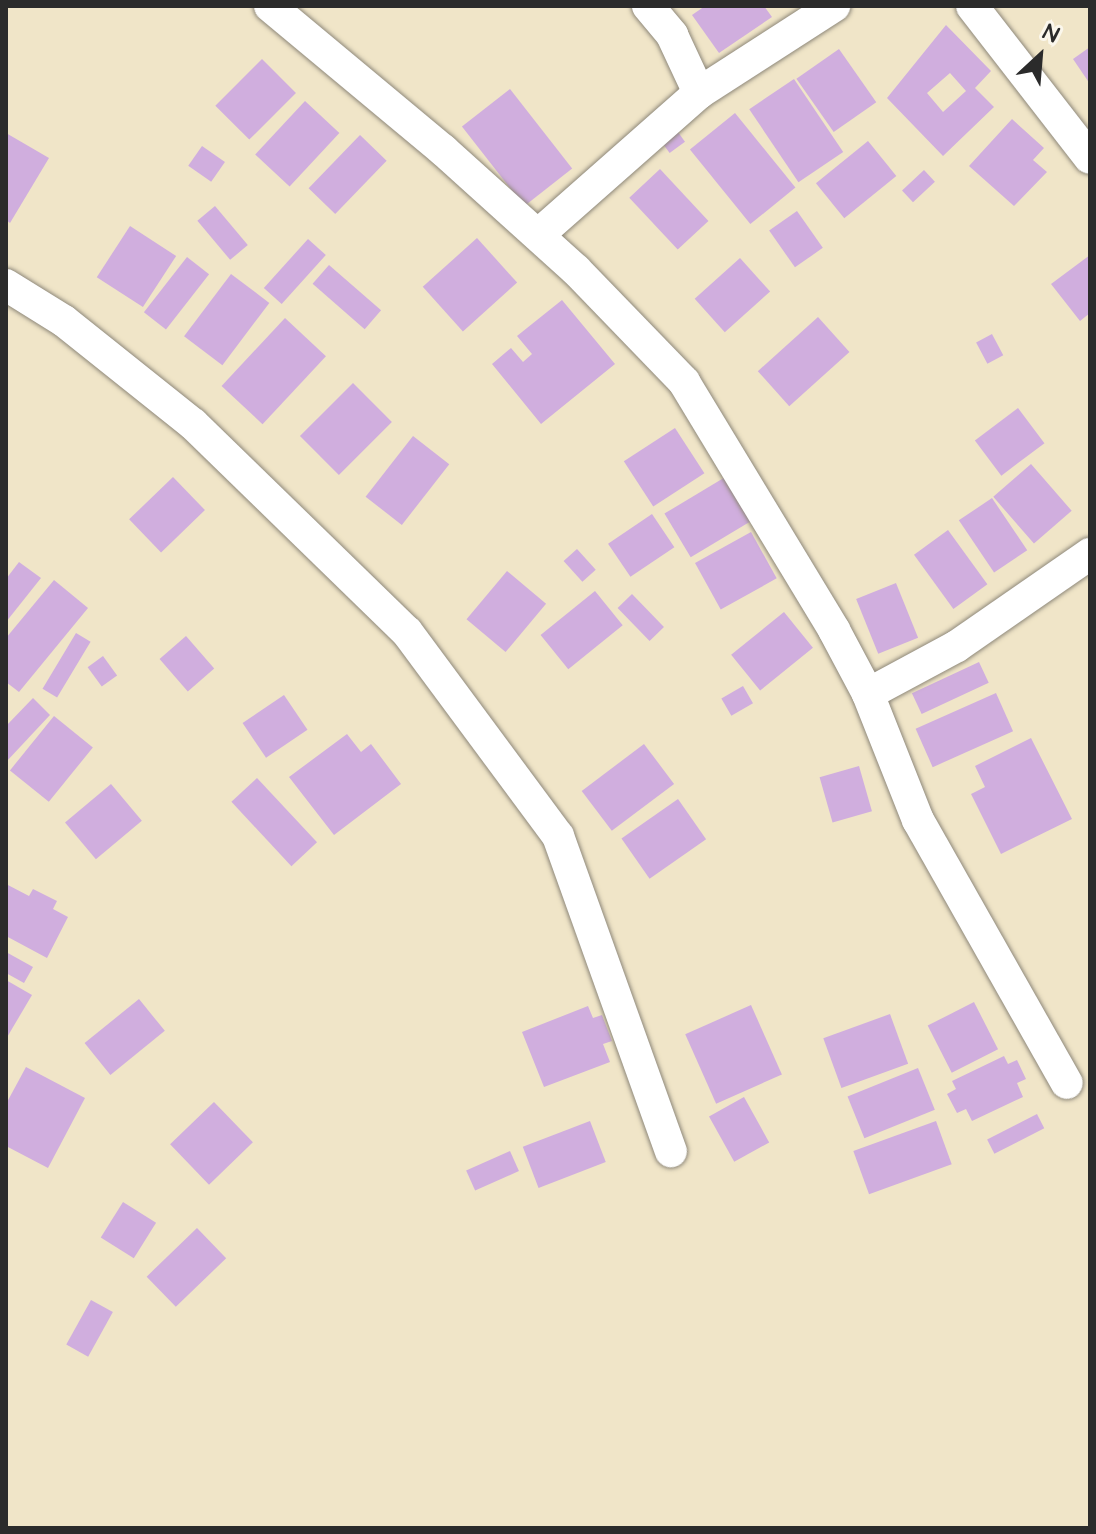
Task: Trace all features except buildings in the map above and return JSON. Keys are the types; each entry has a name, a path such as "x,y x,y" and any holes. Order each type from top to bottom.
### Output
{"street":[{"path":"270,6 538,235 684,382 765,508 868,694 918,820 1067,1083"},
{"path":"648,6 672,35 699,93"},
{"path":"538,235 699,93 834,6"},
{"path":"972,6 1090,158"},
{"path":"6,285 64,321 193,424 407,632 558,836 671,1151"},
{"path":"868,694 957,646 1090,554"}]}
